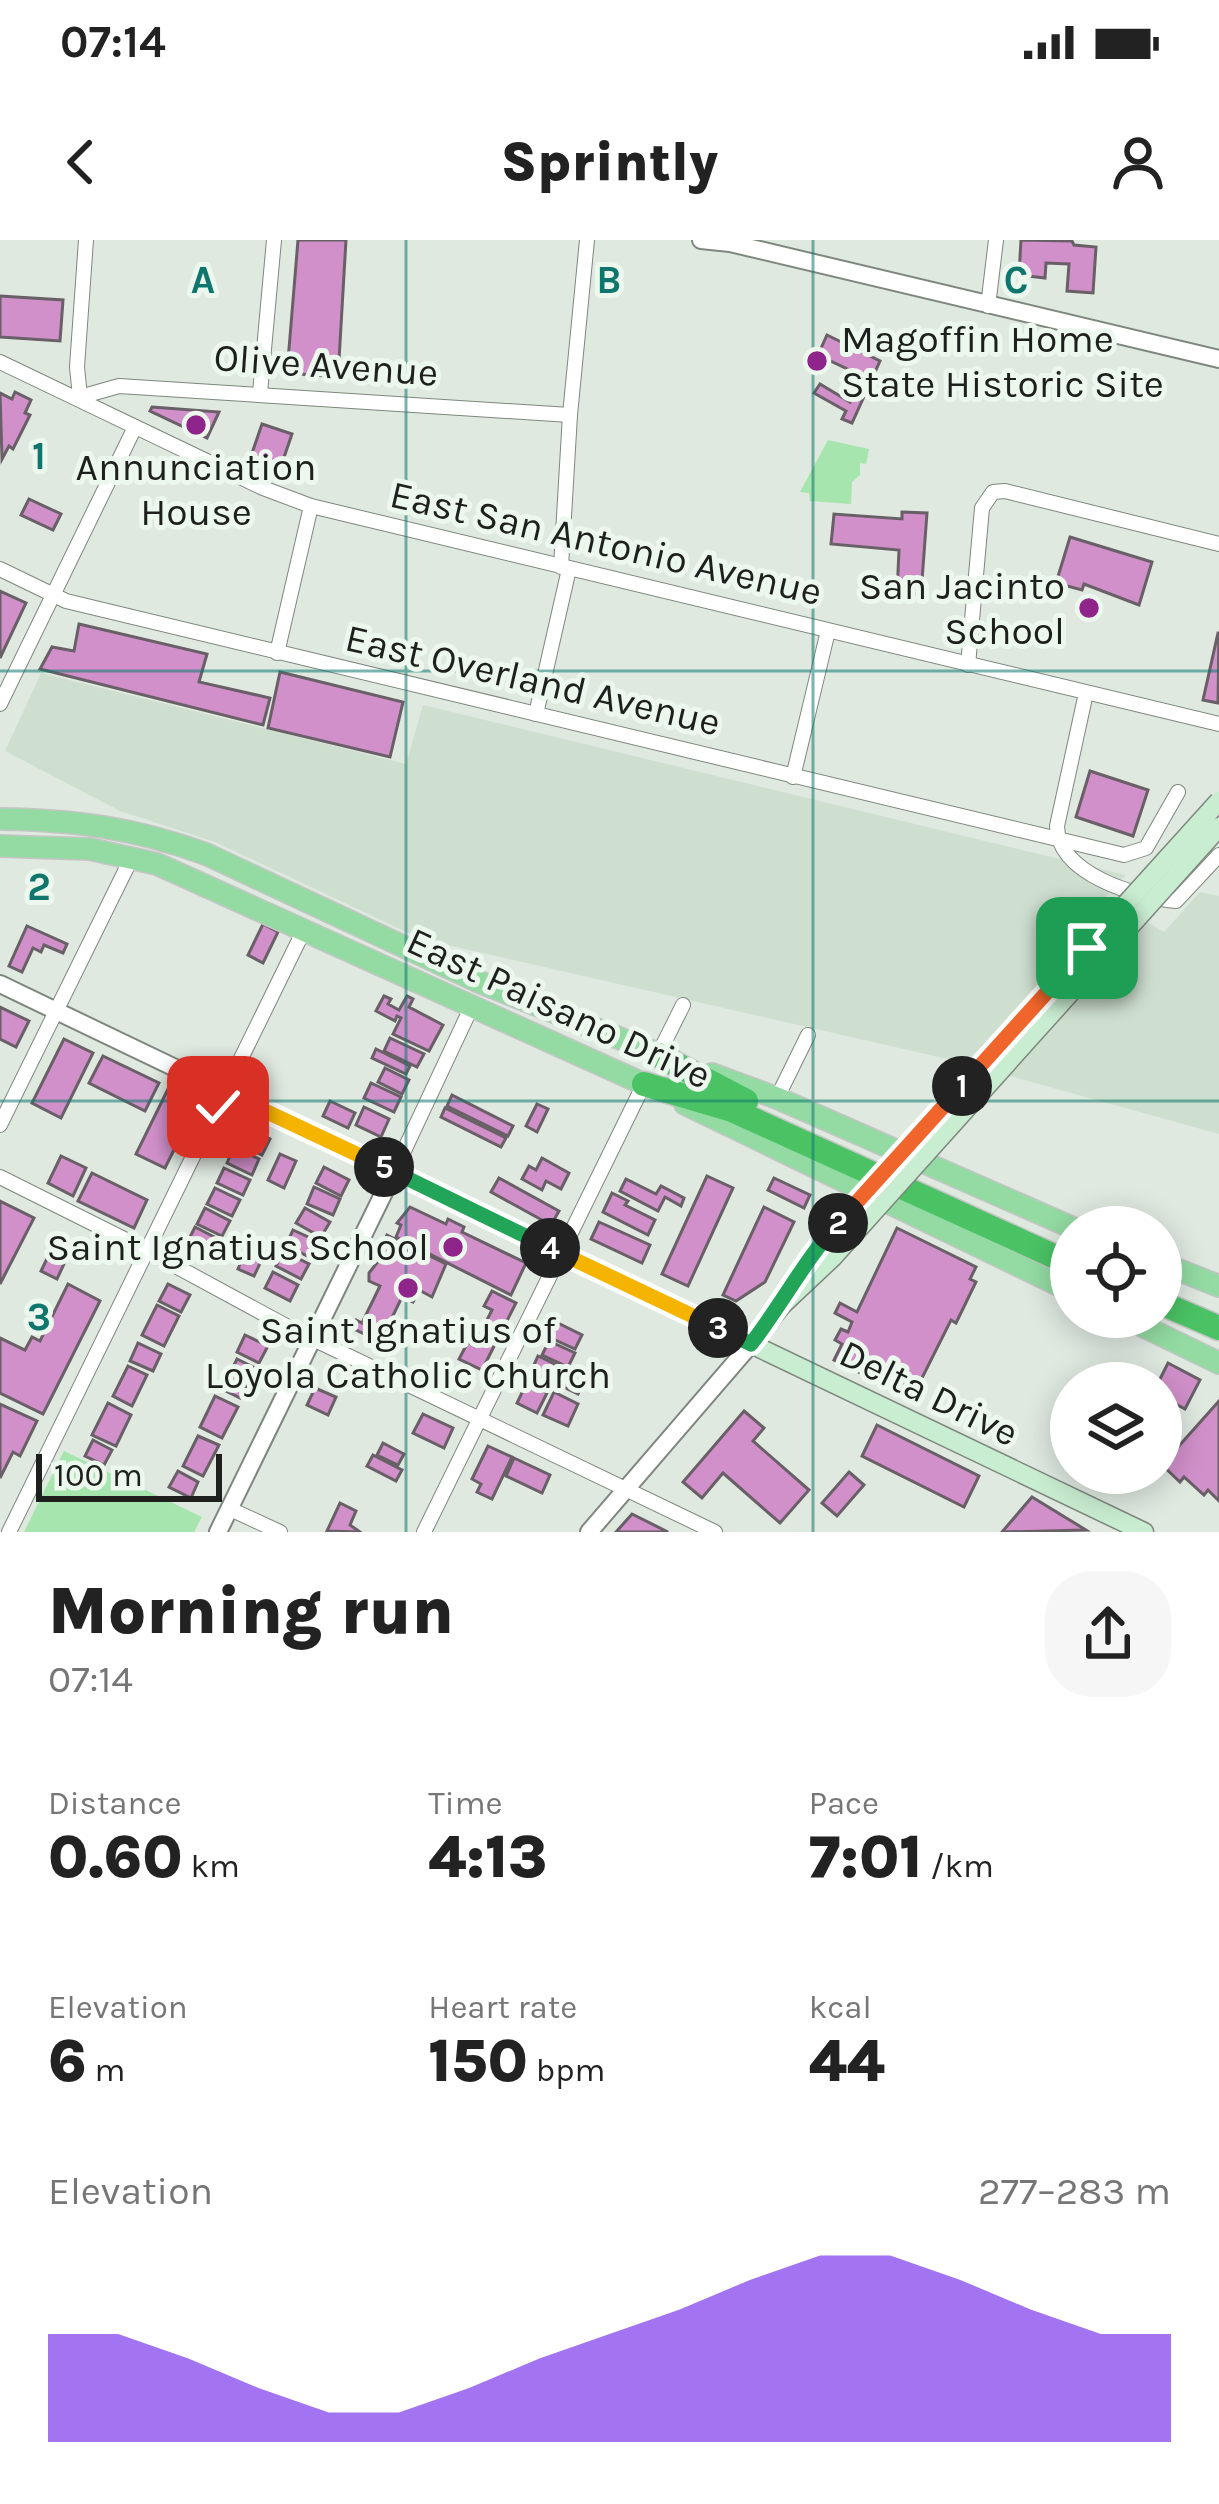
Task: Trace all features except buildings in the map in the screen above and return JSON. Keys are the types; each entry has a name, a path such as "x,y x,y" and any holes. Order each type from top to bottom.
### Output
{"highway":[{"path":"658,1055 786,1119 1050,1238"},
{"path":"644,1084 732,1110 1050,1254"},
{"path":"1182,1296 1219,1312"},
{"path":"1182,1312 1219,1328"}],"main road":[{"path":"751,1344 826,1251 1138,904 1219,801"},
{"name":"East Paisano Drive","path":"0,819 112,825 164,838 477,981 658,1055 777,1097 1050,1217"},
{"path":"1138,904 1219,827"},
{"name":"East Paisano Drive","path":"0,846 58,846 131,857 199,880 471,1009 644,1084 1050,1282"},
{"path":"1182,1271 1219,1286"},
{"path":"1167,1338 1219,1363"},
{"name":"Delta Drive","path":"751,1344 1144,1532"}],"street":[{"path":"80,398 77,367 86,240"},
{"path":"260,393 274,240"},
{"path":"536,714 565,568 570,415 587,240"},
{"path":"701,240 730,242 1219,359"},
{"path":"988,306 996,240"},
{"name":"East San Antonio Avenue","path":"0,362 263,488 311,506 1219,724"},
{"name":"Olive Avenue","path":"80,398 119,386 570,415"},
{"path":"0,704 135,427"},
{"path":"968,664 982,508 988,495 997,491 1219,544"},
{"path":"277,653 311,506"},
{"name":"East Overland Avenue","path":"0,568 53,596 1124,855 1138,854 1152,840 1178,792"},
{"path":"793,777 828,631"},
{"path":"1058,839 1086,693"},
{"name":"East Overland Avenue","path":"1058,839 1066,852 1120,891 1144,898 1180,899 1219,855"},
{"path":"0,1125 131,857"},
{"path":"9,1532 304,930"},
{"path":"0,984 751,1344 589,1532"},
{"path":"658,1055 682,1006"},
{"path":"218,1532 471,1009"},
{"path":"777,1097 808,1035"},
{"path":"424,1532 644,1084"},
{"path":"0,1177 312,1339 715,1532"},
{"path":"230,1509 280,1532"}],"shaded area":[{"path":"41,673 406,764 423,705 1126,875 1105,897 1164,932 1200,892 1219,896 1219,1134 952,1060 421,939 215,842 120,811 5,751"}],"green space":[{"path":"828,440 869,449 866,464 860,463 860,475 852,482 851,504 810,501 809,493 800,492"},
{"path":"64,1451 202,1517 194,1532 24,1532"}],"place":[{"name":"Magoffin Home State Historic Site","path":"817,361"},
{"name":"Annunciation House","path":"196,425"},
{"name":"San Jacinto School","path":"1089,608"},
{"name":"Saint Ignatius School","path":"453,1247"},
{"name":"Saint Ignatius of Loyola Catholic Church","path":"408,1288"}],"route":[{"path":"218,1107 225,1092 751,1344 782,1305 818,1245 1087,948"}]}
